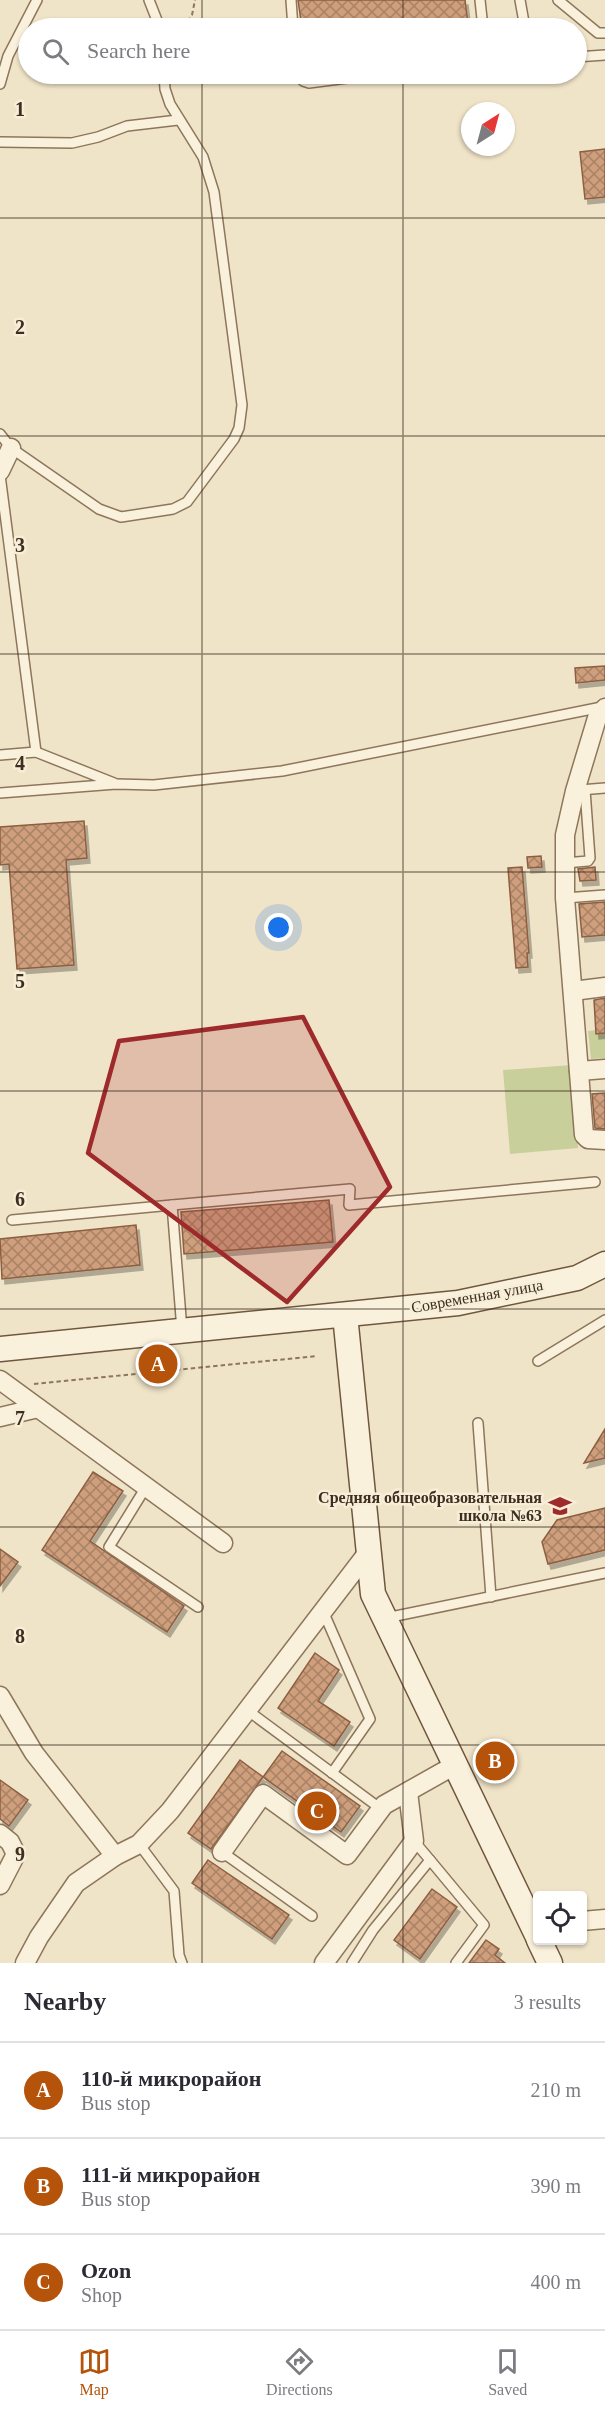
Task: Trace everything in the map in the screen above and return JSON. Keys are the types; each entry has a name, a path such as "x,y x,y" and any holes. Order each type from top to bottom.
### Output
{"street":[{"path":"0,473 6,441"},
{"path":"605,707 597,718 580,790 565,835 566,898 584,1135 594,1141 605,1140"},
{"path":"573,991 605,987"},
{"path":"579,1071 605,1069"},
{"name":"Современная улица","path":"0,1347 183,1332 458,1303 577,1278 605,1264"},
{"path":"345,1315 373,1594 533,1927"},
{"path":"4,1383 223,1543"},
{"path":"0,1416 38,1408"},
{"path":"25,1963 39,1937 76,1883 115,1856 139,1844 170,1811 369,1551"},
{"path":"0,1696 33,1753 115,1856"},
{"path":"222,1852 263,1794 347,1855 381,1809 455,1765"},
{"path":"324,1963 414,1841 408,1792"},
{"path":"0,1834 10,1842 16,1854 0,1886"},
{"path":"587,1921 605,1919"},
{"path":"542,1945 550,1963"}],"lane":[{"path":"28,18 37,0"},
{"path":"149,0 156,18"},
{"path":"291,0 292,18"},
{"path":"480,0 482,18"},
{"path":"520,0 523,18"},
{"path":"558,0 580,18"},
{"path":"587,24 598,33 605,33"},
{"path":"0,84 8,56 18,37"},
{"path":"587,56 605,55"},
{"path":"6,441 99,509 120,517 173,509 187,502 234,439 241,418 242,405 214,192 202,157 178,120 165,84"},
{"path":"0,142 72,143 98,137 127,126 178,120"},
{"path":"0,473 5,550 36,752"},
{"path":"0,793 116,784 154,785 282,771 605,707"},
{"path":"0,755 36,752 116,784"},
{"path":"565,863 588,861 590,858 580,790 605,788"},
{"path":"566,898 605,895"},
{"path":"12,1220 350,1189 349,1205 595,1182"},
{"path":"172,1205 183,1332"},
{"path":"538,1361 605,1320"},
{"path":"478,1423 491,1597"},
{"path":"146,1487 109,1547 198,1607"},
{"path":"386,1618 605,1573"},
{"path":"323,1611 370,1719 332,1773"},
{"path":"247,1710 381,1809"},
{"path":"414,1841 484,1925 456,1963"},
{"path":"139,1844 174,1891 179,1955 182,1963"},
{"path":"222,1852 312,1916"},
{"path":"352,1963 373,1930 430,1860"}],"path":[{"path":"190,18 195,0"},
{"path":"4,1383 317,1356"}],"highlighted area":[{"path":"303,1017 390,1187 287,1302 88,1153 119,1041"}],"green space":[{"path":"605,1029 605,1058 591,1059 588,1031"},
{"path":"572,1065 578,1148 510,1154 503,1070"}],"building":[{"path":"298,0 465,0 467,18 301,18"},
{"path":"605,149 605,197 585,199 580,152"},
{"path":"605,666 605,680 576,683 575,668"},
{"path":"84,821 87,858 66,860 74,965 17,969 9,864 0,865 0,827"},
{"path":"541,856 542,867 528,868 527,857"},
{"path":"522,867 529,953 527,953 528,967 516,968 508,868"},
{"path":"595,867 596,880 580,881 578,869"},
{"path":"605,902 605,935 582,937 579,904"},
{"path":"605,998 605,1033 596,1034 594,1000"},
{"path":"605,1093 605,1129 595,1128 592,1094"},
{"path":"329,1200 333,1242 184,1254 181,1212"},
{"path":"136,1225 140,1265 2,1279 0,1239"},
{"path":"605,1429 605,1458 584,1463"},
{"path":"93,1472 123,1491 90,1541 184,1606 167,1632 42,1550"},
{"path":"605,1508 605,1550 548,1564 542,1542 557,1520"},
{"path":"0,1549 18,1562 0,1586"},
{"path":"315,1653 339,1670 318,1701 350,1722 334,1746 278,1708"},
{"path":"282,1751 360,1806 341,1832 263,1777"},
{"path":"240,1760 263,1777 211,1849 188,1833"},
{"path":"0,1780 28,1800 9,1826 0,1819"},
{"path":"208,1860 289,1915 272,1939 192,1883"},
{"path":"432,1889 457,1907 420,1959 394,1940"},
{"path":"486,1940 499,1949 495,1955 505,1963 469,1963"}],"place":[{"name":"110-й микрорайон","path":"158,1364"},
{"name":"Средняя общеобразовательная школа №63","path":"560,1506"},
{"name":"111-й микрорайон","path":"495,1761"},
{"name":"Ozon","path":"317,1811"}]}
